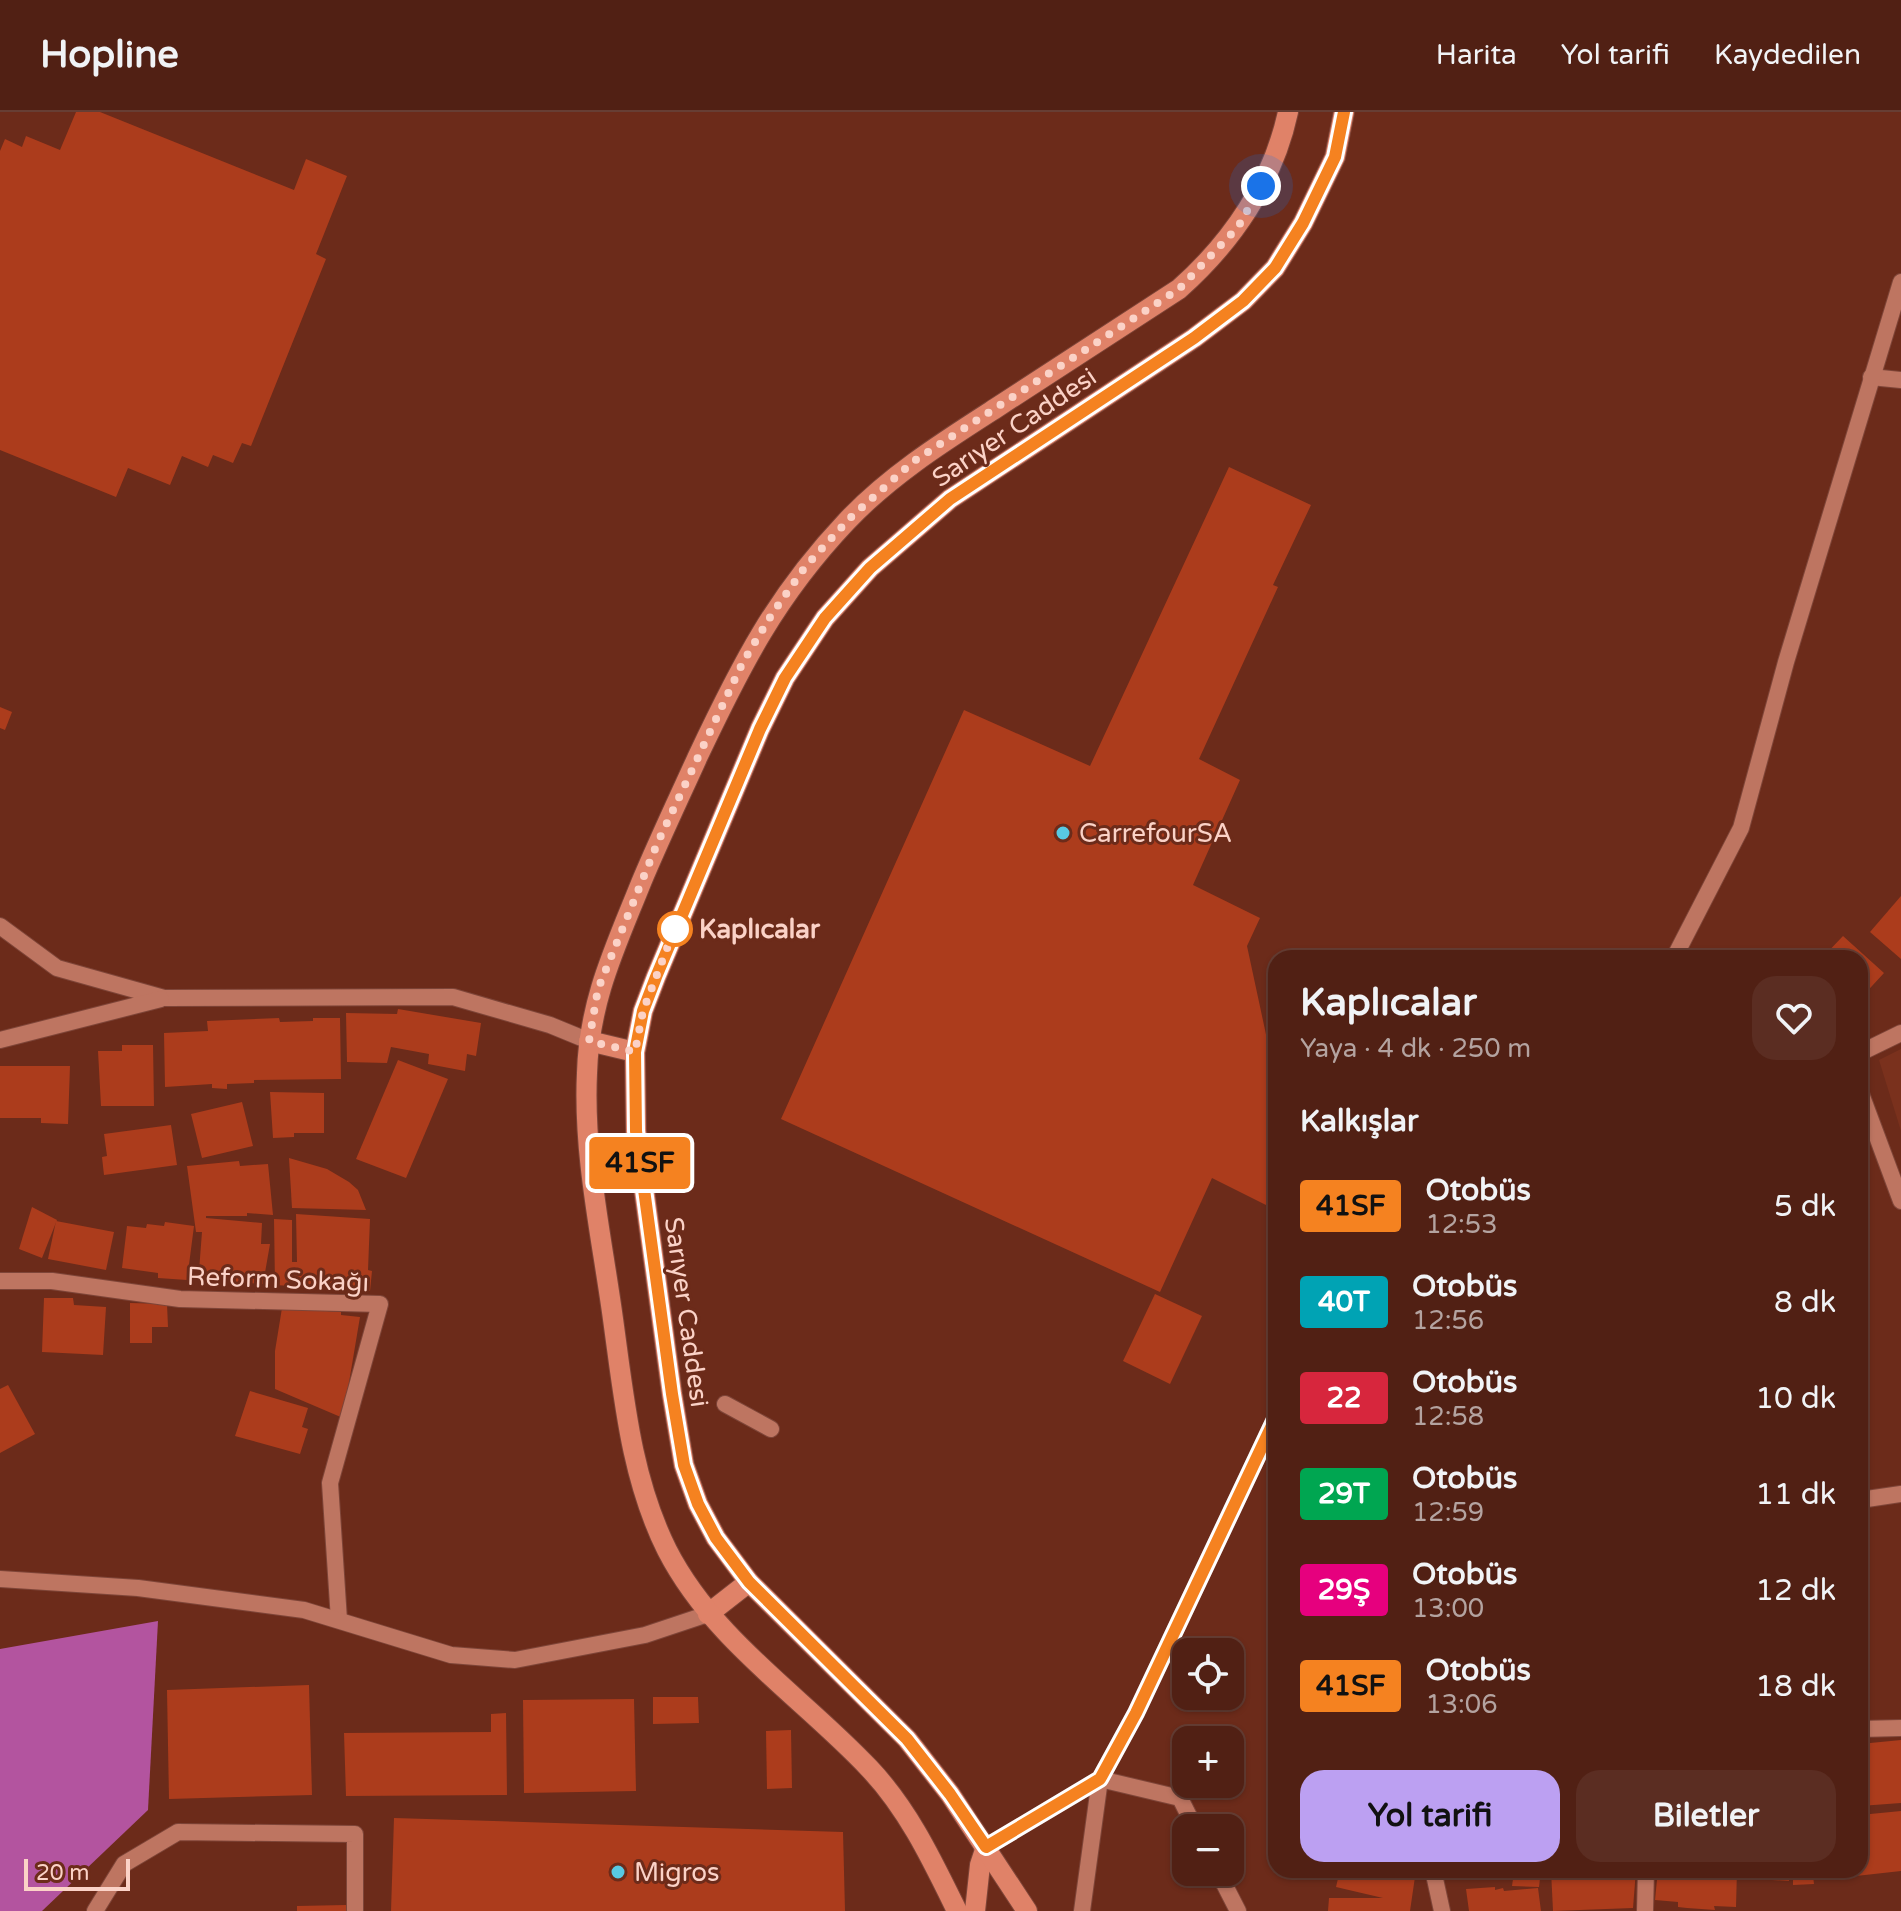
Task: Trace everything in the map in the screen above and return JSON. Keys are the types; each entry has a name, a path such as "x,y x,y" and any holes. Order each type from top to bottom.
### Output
{"main road":[{"name":"Sarıyer Caddesi","path":"957,1911 907,1816 873,1772 821,1719 757,1664 708,1614 669,1555 647,1507 631,1447 591,1162 587,1117 589,1041 598,989 657,844 743,662 805,567 850,518 914,461 1179,289 1195,275 1246,214 1261,186 1284,130 1288,112"},
{"name":"Sarıyer Caddesi","path":"1027,1911 950,1794 907,1739 749,1582 716,1538 698,1504 684,1465 663,1340 636,1131 635,1052 643,1011 656,977 760,729 785,678 825,618 870,568 950,499 1194,338 1243,301 1275,268 1303,223 1335,157 1344,112"},
{"path":"589,1041 635,1052"},
{"path":"708,1614 749,1582"},
{"path":"975,1911 980,1865 986,1847"}],"street":[{"path":"1678,950 1741,828 1786,662 1901,282"},
{"path":"1871,377 1901,380"},
{"path":"0,926 57,968 164,998"},
{"path":"0,1040 164,998 453,997 550,1025 589,1041"},
{"path":"1868,1049 1901,1033"},
{"path":"1868,1112 1901,1201"},
{"name":"Reform Sokağı","path":"0,1281 52,1281 180,1299 380,1304 330,1483 339,1620"},
{"path":"725,1404 771,1429"},
{"path":"1082,1911 1100,1779 1136,1713 1268,1434"},
{"path":"1868,1499 1901,1494"},
{"path":"0,1579 138,1588 304,1610 451,1655 515,1660 645,1635 708,1614"},
{"path":"1868,1729 1901,1728"},
{"path":"986,1847 1100,1779 1180,1798 1188,1814"},
{"path":"95,1911 124,1864 178,1832 355,1834 355,1911"},
{"path":"1435,1878 1442,1911"},
{"path":"1645,1911 1646,1878"},
{"path":"1225,1886 1238,1911"}],"shaded area":[{"path":"1901,1049 1901,1131 1879,1060"},
{"path":"158,1621 148,1810 42,1911 0,1911 0,1649"}],"building":[{"path":"76,112 100,112 294,190 306,159 347,176 316,254 326,259 251,446 242,443 233,463 213,455 208,467 182,456 170,485 128,468 116,497 0,450 0,151 5,139 22,147 26,136 60,150"},
{"name":"CarrefourSA","path":"1229,467 1311,505 1273,585 1278,587 1199,759 1240,780 1193,885 1260,918 1247,946 1268,1044 1268,1206 1212,1178 1160,1292 781,1119 964,710 1090,766"},
{"path":"0,707 12,712 5,730 0,728"},
{"path":"1901,896 1901,959 1870,932"},
{"path":"1843,936 1859,950 1830,950"},
{"path":"1868,959 1884,973 1868,990"},
{"path":"398,1009 481,1023 476,1056 467,1054 465,1071 428,1064 429,1054 391,1047 387,1063 347,1062 346,1013 397,1014"},
{"path":"279,1018 280,1022 340,1018 341,1079 254,1080 254,1083 227,1084 227,1089 212,1088 212,1084 165,1087 164,1033 208,1031 207,1021"},
{"path":"122,1045 153,1045 154,1106 101,1106 98,1051 122,1051"},
{"path":"398,1060 448,1079 406,1178 356,1159"},
{"path":"0,1066 70,1066 68,1124 41,1123 41,1118 0,1118"},
{"path":"270,1092 324,1093 324,1133 294,1133 294,1137 273,1138"},
{"path":"242,1102 253,1146 202,1158 191,1114"},
{"path":"171,1125 177,1165 104,1175 102,1157 107,1156 104,1134"},
{"path":"289,1158 327,1169 349,1182 358,1190 366,1210 292,1208"},
{"path":"239,1161 240,1166 268,1164 273,1215 247,1213 247,1216 206,1218 262,1223 261,1244 270,1244 263,1284 226,1282 225,1274 199,1271 202,1232 196,1232 187,1166"},
{"path":"32,1207 57,1220 42,1258 19,1249"},
{"path":"296,1214 370,1219 370,1291 275,1285 274,1219 292,1220 292,1262 297,1262"},
{"path":"56,1221 114,1232 106,1270 48,1259"},
{"path":"165,1222 194,1226 187,1280 158,1278 158,1273 122,1268 127,1226 146,1228 147,1224 164,1226"},
{"path":"1155,1294 1202,1316 1170,1384 1123,1361"},
{"path":"44,1298 73,1298 74,1305 106,1307 103,1355 42,1352"},
{"path":"130,1303 167,1304 168,1327 152,1327 152,1343 130,1343"},
{"path":"282,1308 341,1312 341,1315 360,1317 343,1418 275,1389 275,1351"},
{"path":"8,1385 35,1434 0,1453 0,1389"},
{"path":"250,1391 308,1408 302,1427 308,1429 300,1454 235,1436"},
{"path":"309,1685 312,1795 169,1799 167,1690"},
{"path":"653,1697 698,1697 699,1723 653,1724"},
{"path":"634,1699 636,1791 524,1793 523,1700"},
{"path":"506,1713 507,1795 346,1796 344,1733 491,1732 491,1714"},
{"path":"791,1730 792,1788 767,1789 766,1731"},
{"path":"1901,1740 1901,1803 1868,1805 1868,1743"},
{"path":"1901,1811 1901,1871 1868,1875 1868,1814"},
{"name":"Migros","path":"394,1818 843,1832 845,1911 391,1911"},
{"path":"1338,1878 1415,1878 1410,1911 1328,1911 1329,1898 1383,1898 1336,1887"},
{"path":"1498,1878 1540,1878 1539,1887 1512,1886 1513,1879"},
{"path":"1551,1878 1635,1878 1633,1908 1553,1911"},
{"path":"1657,1878 1737,1878 1736,1907 1714,1906 1715,1910 1687,1908 1678,1907 1678,1902 1655,1900"},
{"path":"1739,1878 1789,1878 1789,1881"},
{"path":"1793,1878 1813,1878 1814,1884 1793,1885"},
{"path":"1495,1887 1495,1890 1503,1888 1504,1891 1538,1888 1541,1911 1469,1911 1466,1889"},
{"path":"346,1905 346,1911 297,1911 297,1906"}],"bus line":[{"name":"41SF","path":"1268,1434 1136,1713 1100,1779 986,1847 907,1739 749,1582 716,1538 698,1504 684,1465 663,1340 636,1131 635,1052 643,1011 656,977 760,729 785,678 825,618 870,568 950,499 1194,338 1243,301 1275,268 1303,223 1335,157 1344,112"}],"place":[{"name":"CarrefourSA","path":"1063,833"},
{"name":"Kaplıcalar","path":"675,929"},
{"name":"Migros","path":"618,1872"}],"route":[{"path":"675,929 676,925 643,1011 635,1052 589,1041 598,989 657,844 743,662 805,567 850,518 914,461 1179,289 1238,227 1261,186"}]}
